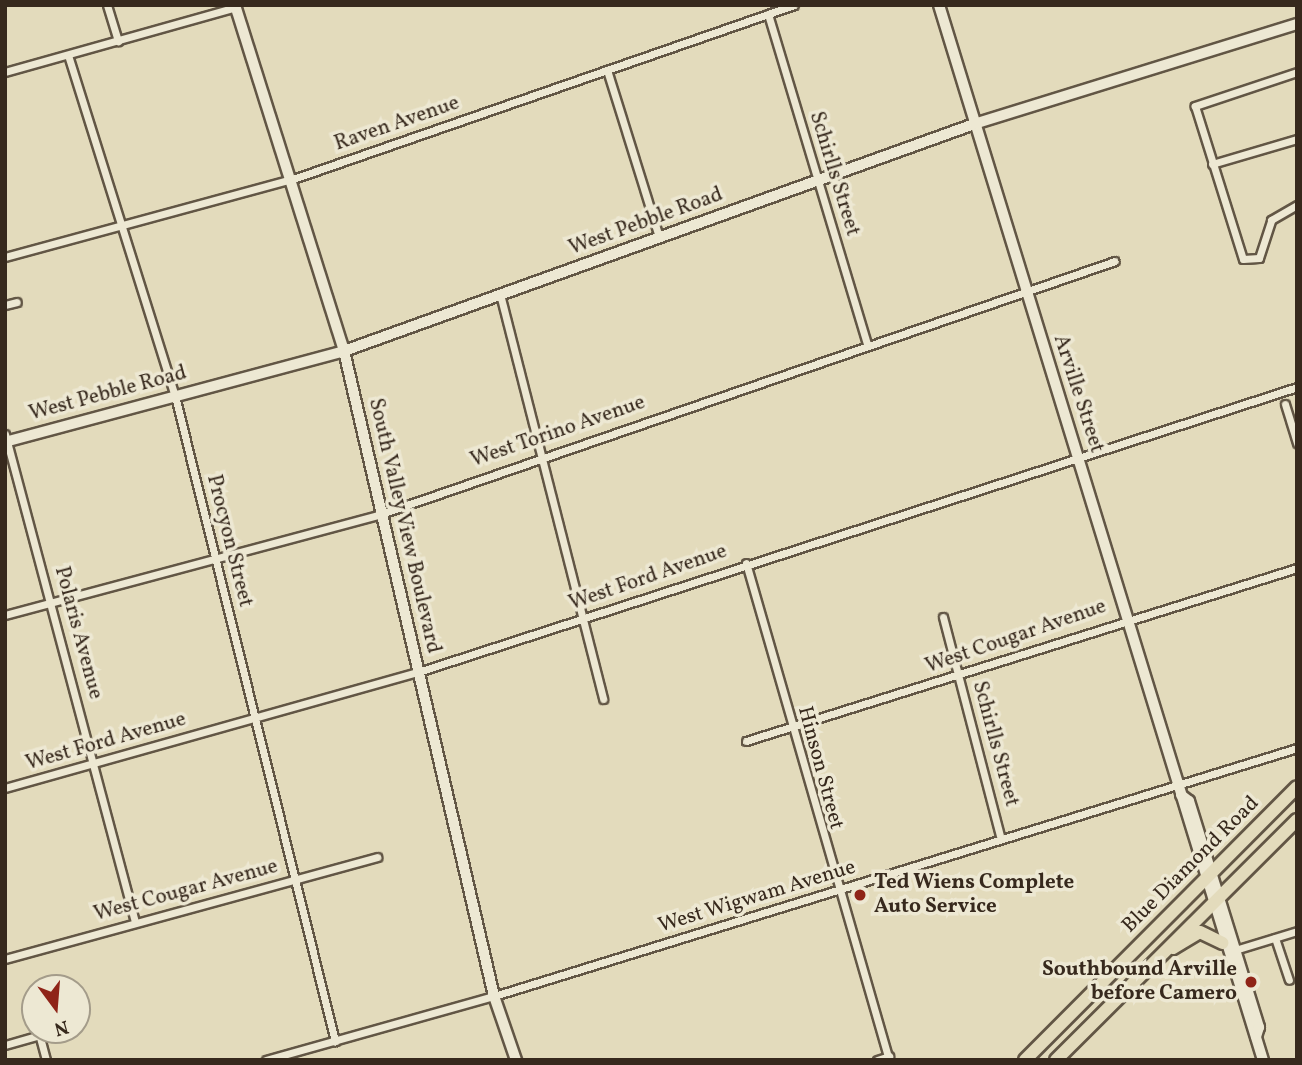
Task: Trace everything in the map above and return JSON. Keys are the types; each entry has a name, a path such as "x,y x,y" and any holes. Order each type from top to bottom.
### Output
{"highway":[{"name":"Blue Diamond Road","path":"1025,1060 1297,787"},
{"name":"Blue Diamond Road","path":"1056,1060 1297,820"},
{"path":"1164,953 1200,932 1223,943"}],"street":[{"path":"107,5 118,41"},
{"name":"Raven Avenue","path":"5,257 293,179 794,5"},
{"name":"Arville Street","path":"939,5 1126,618 1180,790 1189,801 1215,902 1235,950 1259,1027 1256,1037"},
{"path":"5,72 236,6"},
{"name":"South Valley View Boulevard","path":"236,6 293,179 344,351 494,996 516,1060"},
{"name":"Schirlls Street","path":"768,14 867,344"},
{"name":"West Pebble Road","path":"6,439 344,351 974,124 1297,24"},
{"name":"Procyon Street","path":"68,55 124,226 175,396 335,1041"},
{"path":"607,70 659,237"},
{"path":"1297,72 1195,106 1232,240 1250,263 1265,248 1271,220 1297,205"},
{"path":"1212,164 1297,139"},
{"name":"West Torino Avenue","path":"5,615 381,513 1024,290 1115,261"},
{"path":"500,294 603,699"},
{"path":"5,305 17,302"},
{"name":"West Ford Avenue","path":"5,788 418,672 1077,455 1297,387"},
{"path":"1285,404 1297,443"},
{"name":"Polaris Avenue","path":"6,439 52,602 135,922"},
{"name":"Hinson Street","path":"746,563 836,891 889,1058"},
{"name":"West Cougar Avenue","path":"746,741 959,675 1126,618 1297,568"},
{"name":"Schirlls Street","path":"943,617 1001,839"},
{"name":"West Wigwam Avenue","path":"266,1060 494,996 1001,839 1180,790 1297,748"},
{"name":"West Cougar Avenue","path":"5,959 377,857"},
{"name":"Arville Street","path":"1215,902 1223,943 1263,1060"},
{"path":"1235,950 1297,931"},
{"path":"1275,937 1289,980"},
{"path":"877,1060 889,1058"}],"place":[{"name":"Ted Wiens Complete Auto Service","path":"860,895"},
{"name":"Southbound Arville before Camero","path":"1251,982"}]}
